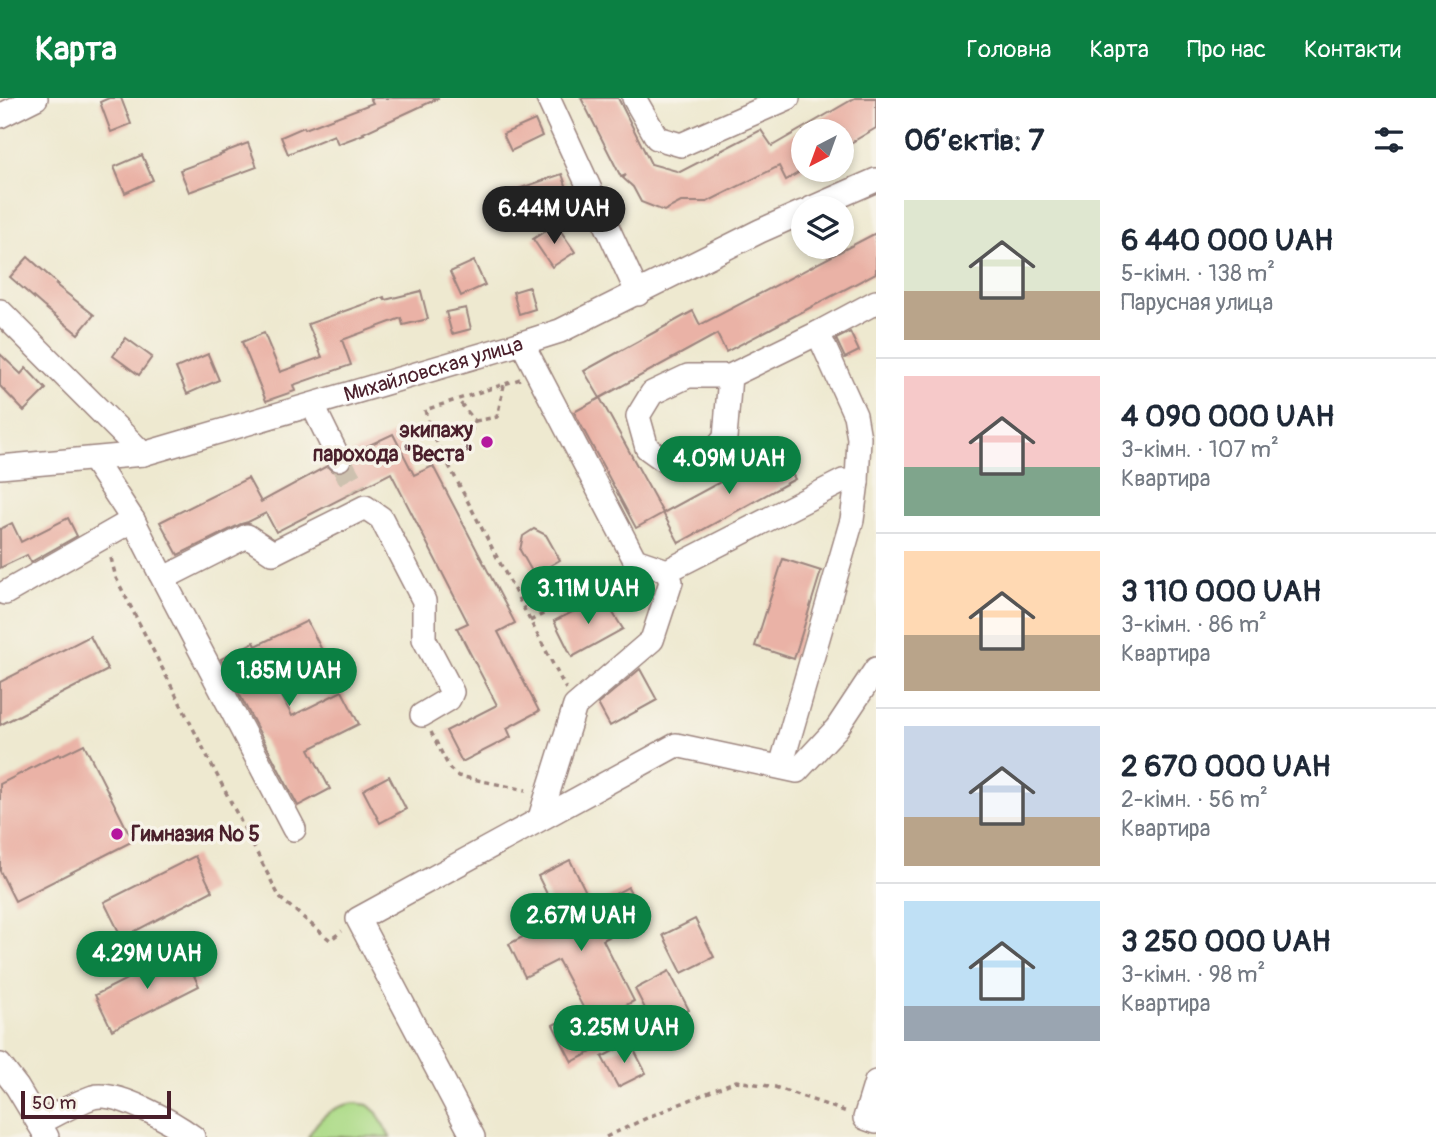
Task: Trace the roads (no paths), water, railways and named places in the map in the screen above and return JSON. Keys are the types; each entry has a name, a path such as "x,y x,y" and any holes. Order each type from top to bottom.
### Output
{"street":[{"path":"0,116 36,98"},
{"path":"548,98 638,294"},
{"path":"634,98 657,138 681,145 788,98"},
{"path":"839,196 876,180"},
{"name":"Михайловская улица","path":"0,467 143,454 522,343 560,331 791,217"},
{"path":"730,376 724,438 703,463 672,466 647,448 638,416 652,393 688,376 730,376 876,303"},
{"path":"0,311 143,454"},
{"path":"781,766 852,520 857,482 859,438 855,415 818,333"},
{"path":"522,343 635,560 667,571 843,481 857,482"},
{"path":"313,406 339,459"},
{"path":"93,459 132,520 294,829"},
{"path":"160,573 168,576 247,536 273,553 361,498 381,518 424,601 424,639 452,692 449,699 422,715"},
{"path":"5,593 132,520"},
{"path":"540,818 575,706 652,640 671,582 667,571"},
{"path":"473,1137 358,919 676,745 797,771 837,728 876,670"},
{"path":"0,1065 43,1130 96,1096 116,1098 149,1111 182,1128 193,1137"},
{"path":"871,1120 876,1082"}],"tunnel":[{"path":"339,459 356,490"}],"place":[{"name":"экипажу парохода \"Веста\"","path":"487,442"},
{"name":"Гимназия № 5","path":"117,834"}]}
